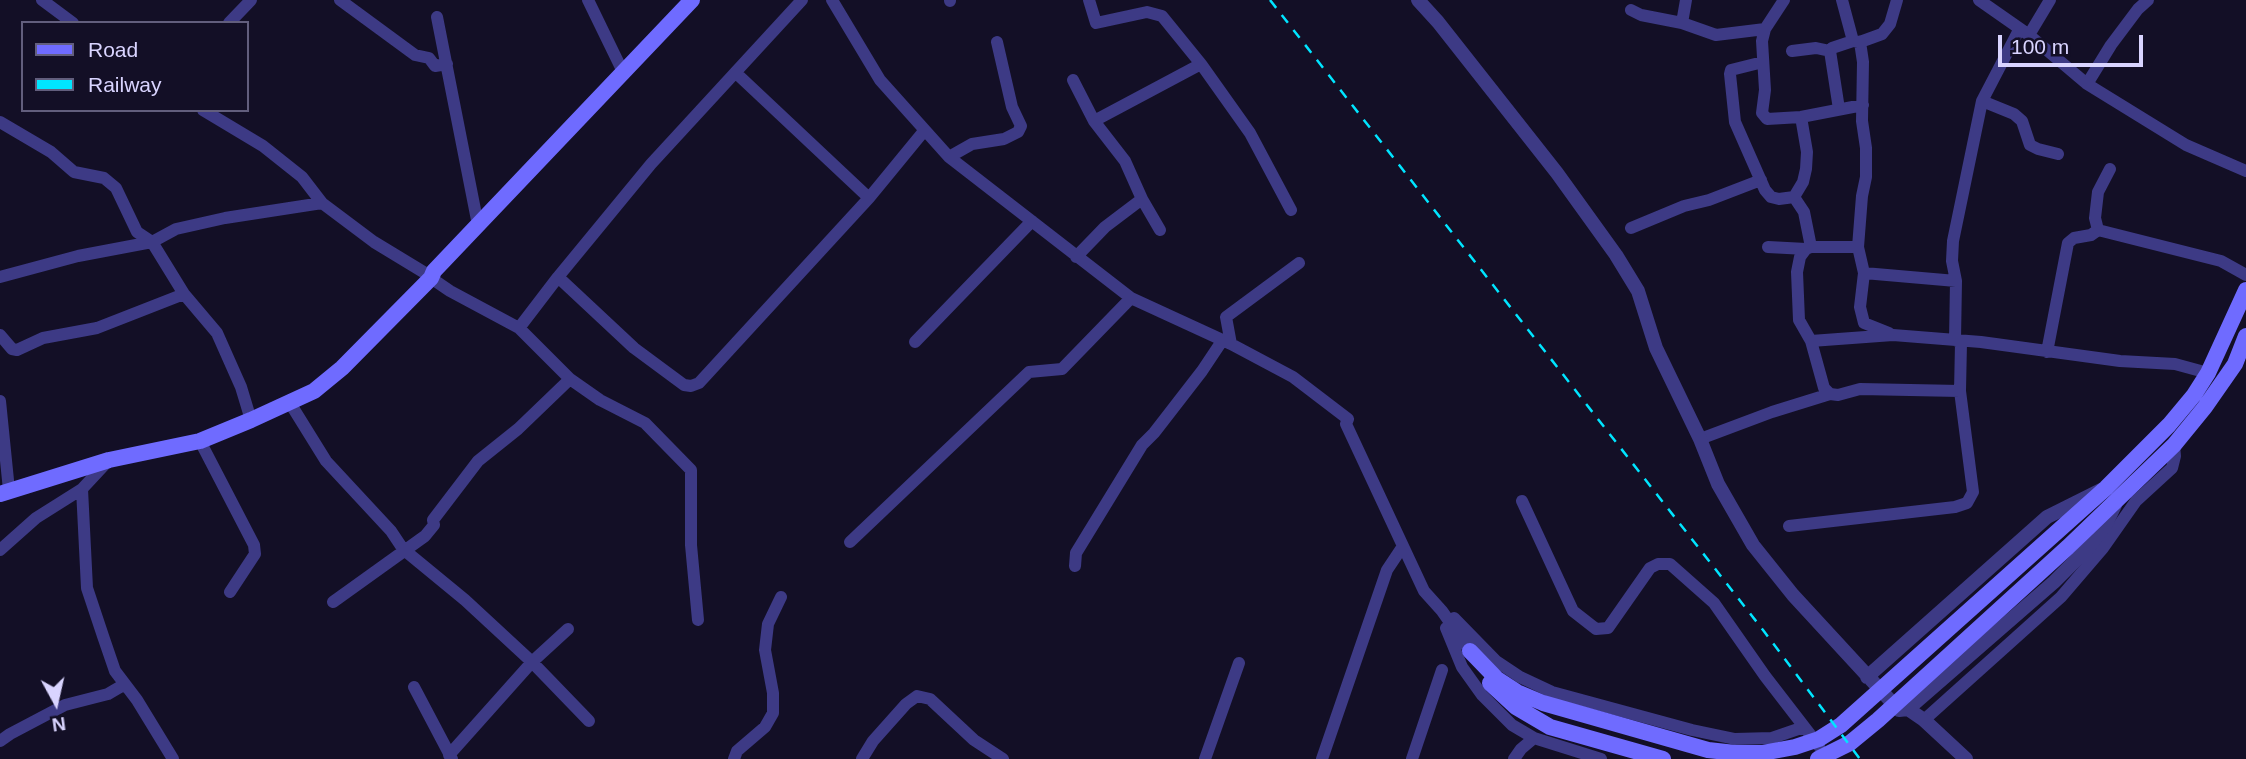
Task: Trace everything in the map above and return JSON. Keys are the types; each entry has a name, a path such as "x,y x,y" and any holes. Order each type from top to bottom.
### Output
{"main road":[{"path":"4,492 109,460 200,441 314,391 342,368 430,277 692,0"},
{"path":"1470,651 1497,678 1517,692 1559,708 1708,750 1735,754 1762,753 1819,739 1841,725 2106,488 2169,425 2208,373 2246,290"},
{"path":"1818,759 1850,743 2118,500 2174,445 2240,367 2246,336"},
{"path":"1470,651 1492,687 1516,707 1550,727 1663,759"}],"street":[{"path":"42,0 70,21"},
{"path":"231,21 251,0"},
{"path":"340,0 415,55 429,58 435,66 447,64"},
{"path":"588,0 624,74"},
{"path":"519,328 652,164 803,0"},
{"path":"832,0 880,80 949,157 1131,298 1227,342 1293,377 1348,419 1346,424 1424,591 1448,632 1462,667 1482,695 1512,725 1534,738 1601,759"},
{"path":"1089,0 1097,23 1147,12 1162,16 1201,64 1250,133 1292,210"},
{"path":"1418,0 1556,173 1616,255 1638,291 1656,348 1700,439 1718,484 1753,545 1793,596 1899,710 1908,709 2054,582 2087,549 2106,524 2118,500"},
{"path":"1682,23 1686,0"},
{"path":"1784,0 1765,29 1762,41 1765,90 1762,113 1766,119 1801,117 1863,104"},
{"path":"1842,0 1863,62 1862,121 1866,177 1861,196 1858,247 1864,273 1860,307 1864,323 1893,335"},
{"path":"1830,51 1832,48 1882,34 1890,24 1897,0"},
{"path":"1979,0 2024,32 2087,84 2186,145 2246,171"},
{"path":"1955,340 1956,281 1952,261 1953,242 1982,101 2024,32 2050,0"},
{"path":"2087,84 2111,45 2148,0"},
{"path":"1631,10 1716,35 1765,29"},
{"path":"437,17 478,225"},
{"path":"949,157 972,144 1004,139 1018,132 1021,126 1012,107 997,42"},
{"path":"1792,51 1816,48 1830,51"},
{"path":"1830,51 1839,109"},
{"path":"1763,62 1731,70 1735,122 1771,197 1794,197"},
{"path":"1094,121 1201,64"},
{"path":"736,73 869,198"},
{"path":"1073,80 1094,121 1125,161 1160,230"},
{"path":"1982,101 2014,114 2022,121 2030,145 2058,154"},
{"path":"206,112 263,146 302,177 322,203 374,242 450,291 519,328 570,379 600,400 645,423 691,470 691,545 698,620"},
{"path":"1794,197 1803,182 1806,170 1807,152 1801,117"},
{"path":"0,122 51,152 74,172 104,178 116,188 137,232 152,242 184,294 216,333 241,387 251,420"},
{"path":"558,277 634,348 684,385 699,383 869,198 924,131"},
{"path":"2098,230 2095,218 2098,192 2110,169"},
{"path":"1632,228 1684,206 1709,200 1761,180"},
{"path":"1794,197 1806,218 1809,248"},
{"path":"1076,257 1105,227 1142,199"},
{"path":"0,276 78,256 152,242 176,229 239,215 322,203"},
{"path":"915,342 1032,221"},
{"path":"2098,230 2221,261 2246,275"},
{"path":"2047,352 2068,243 2074,238 2091,236 2098,230"},
{"path":"1768,247 1858,247"},
{"path":"1809,248 1800,257 1797,272 1799,320 1811,341 1824,388 1830,394"},
{"path":"1075,566 1076,553 1142,445 1227,342 1226,317 1299,263"},
{"path":"1864,273 1956,281"},
{"path":"0,334 12,349 17,350 43,338 97,328 184,294"},
{"path":"850,542 1029,372 1062,369 1131,298"},
{"path":"1811,341 1893,335 1981,342 2120,361 2175,364 2208,373"},
{"path":"1789,526 1941,509 1967,503 1973,492 1960,391 1961,343 1955,340"},
{"path":"333,602 429,531 434,526 433,520 478,461 518,429 570,379"},
{"path":"1700,439 1830,394 1838,395 1860,389 1960,391"},
{"path":"1,401 4,492"},
{"path":"290,403 326,461 391,531 403,549 465,600 532,662 589,721"},
{"path":"200,441 254,545 255,554 230,592"},
{"path":"1924,720 2061,597 2103,548 2136,501 2172,468 2174,445"},
{"path":"0,550 36,518 82,489 109,460"},
{"path":"1867,677 2048,517 2106,488"},
{"path":"82,489 87,588 115,671 173,759"},
{"path":"1521,501 1573,611 1596,629 1608,628 1650,568 1658,564 1670,564 1714,603 1765,676 1829,759"},
{"path":"1322,759 1387,570 1404,546"},
{"path":"1424,591 1496,661 1520,677 1552,692 1735,739 1772,738 1804,727"},
{"path":"1424,591 1442,611 1470,651"},
{"path":"734,759 737,751 765,727 773,713 773,694 765,650 768,624 781,597"},
{"path":"414,687 451,757 532,662 568,629"},
{"path":"1205,759 1239,663"},
{"path":"1412,759 1442,670"},
{"path":"0,741 65,705 108,694 125,684"},
{"path":"862,759 873,741 906,704 917,696 930,699 974,740 1003,759"},
{"path":"1908,709 1924,720 1966,759"},
{"path":"1514,759 1534,738"}],"railway":[{"path":"1270,0 1763,630 1860,759"}]}
